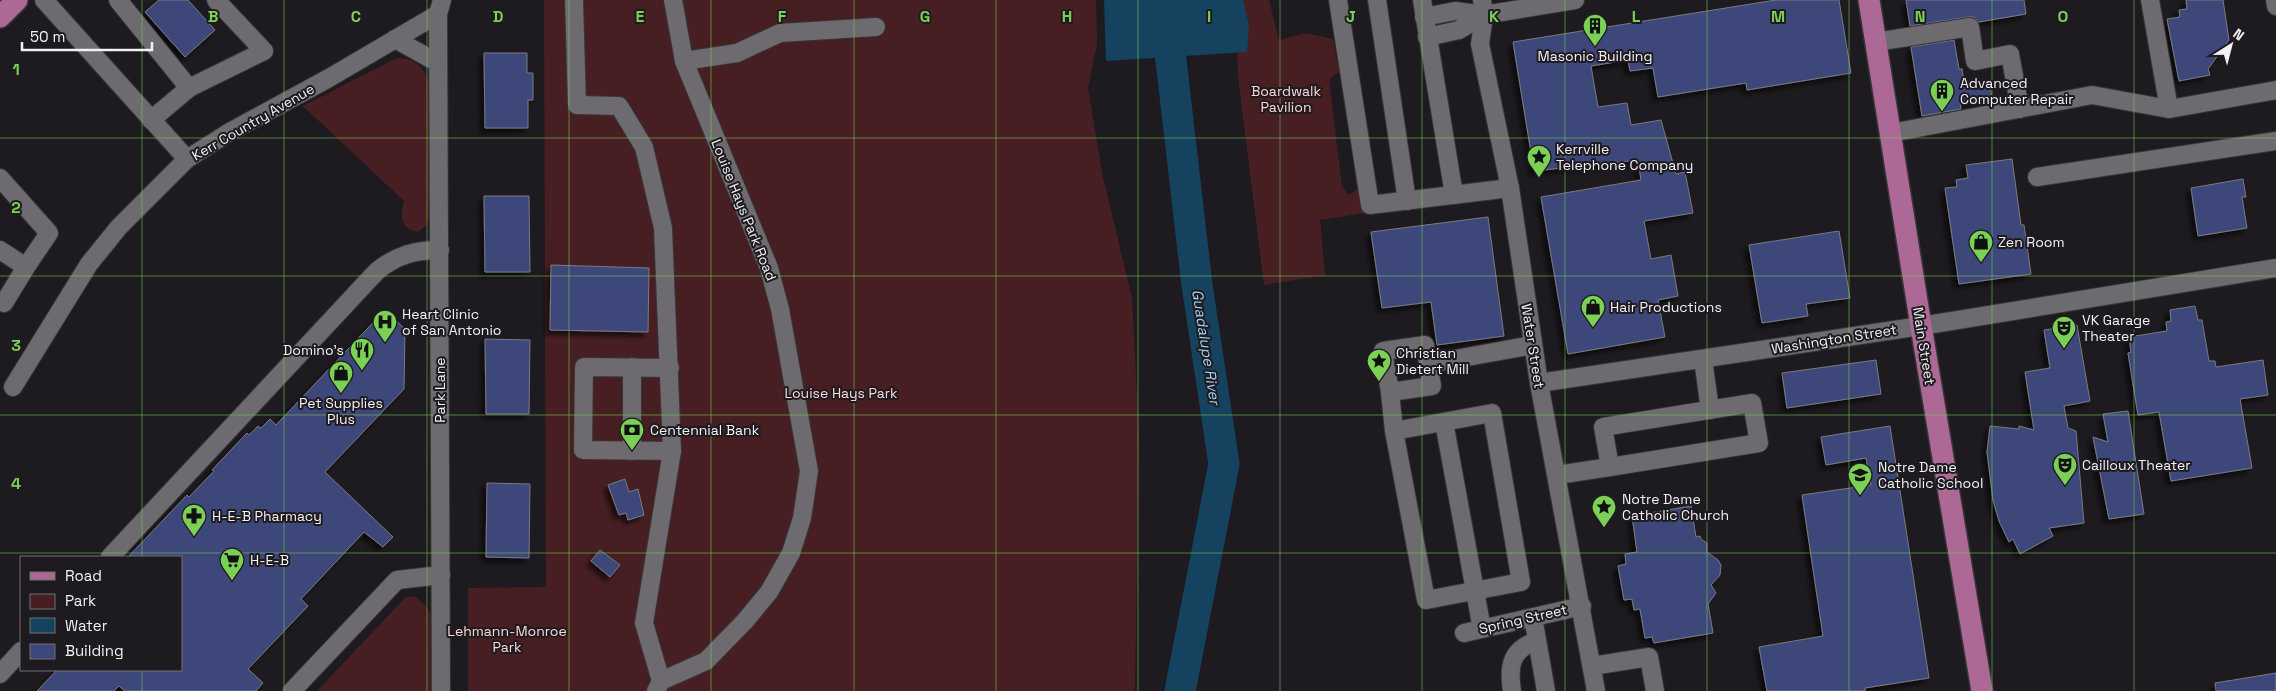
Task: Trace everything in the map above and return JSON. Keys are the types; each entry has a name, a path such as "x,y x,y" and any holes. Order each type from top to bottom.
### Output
{"main road":[{"path":"0,17 17,0"},
{"name":"Main Street","path":"1869,0 1982,691"}],"street":[{"path":"44,0 186,159"},
{"path":"118,0 189,88"},
{"path":"151,120 189,88 264,51 216,0"},
{"path":"574,0 577,104 619,106 644,147 663,228 672,451 644,624 658,686"},
{"name":"Louise Hays Park Road","path":"658,686 706,660 745,622 769,592 790,554 802,518 809,471 780,309 769,268 684,61 673,0"},
{"path":"1338,0 1370,205 1510,188"},
{"path":"1376,0 1407,201"},
{"path":"1454,195 1423,8 1455,11 1576,0"},
{"path":"2150,0 2169,109"},
{"path":"2275,0 2276,6"},
{"name":"Kerr Country Avenue","path":"13,387 89,264 119,227 186,159 228,133 329,78 395,39 440,7"},
{"name":"Park Lane","path":"440,7 438,63 441,691"},
{"path":"1427,37 1459,30 1483,8"},
{"name":"Water Street","path":"1483,8 1480,44 1510,188 1539,383 1582,606 1596,691"},
{"path":"684,61 737,54 780,33 876,27"},
{"path":"1876,42 1970,27 1975,61 2010,54 2020,109"},
{"path":"395,39 438,63"},
{"path":"1891,133 2092,95 2169,109 2276,90"},
{"path":"2037,177 2276,141"},
{"path":"0,178 49,233 4,304"},
{"path":"0,250 26,267"},
{"path":"111,556 377,271 402,255 419,250 440,250"},
{"name":"Washington Street","path":"1539,383 1921,326 2276,268"},
{"path":"1390,392 1432,386 1426,345 1383,351 1394,431 1426,600 1521,582 1492,413 1394,431"},
{"path":"1428,364 1533,345"},
{"path":"1703,359 1710,410"},
{"path":"670,368 584,367 584,450 672,451"},
{"path":"632,367 632,451"},
{"path":"1556,475 1610,467 1759,443 1752,403 1603,427 1610,467"},
{"path":"1444,422 1482,629"},
{"path":"292,691 397,580 441,575"},
{"name":"Spring Street","path":"1464,633 1582,606"},
{"path":"1533,617 1546,691"},
{"path":"1512,691 1510,674 1512,660 1525,645 1537,640"},
{"path":"0,674 20,653"},
{"path":"1592,666 1649,657 1655,691"}],"green space":[{"name":"Louise Hays Park","path":"544,0 1096,0 1097,44 1088,88 1102,173 1132,298 1139,434 1135,691 468,691 468,588 546,587"},
{"name":"Boardwalk Pavilion","path":"1234,0 1269,0 1279,40 1306,33 1333,39 1339,72 1329,79 1342,187 1349,195 1356,190 1360,190 1385,210 1320,220 1325,275 1264,285 1239,85"},
{"path":"397,58 408,59 421,67 429,82 430,214 426,225 418,232 408,228 403,221 404,201 303,106"},
{"path":"406,597 415,597 425,605 433,617 433,691 317,691"}],"water":[{"path":"1104,0 1243,0 1249,26 1247,52 1106,61"}],"building":[{"path":"159,0 188,0 215,30 185,57 145,12"},
{"path":"1776,0 1839,0 1851,73 1747,90 1746,83 1658,97 1653,68 1630,71 1628,60 1591,66 1598,107 1627,103 1631,125 1661,120 1676,174 1685,172 1693,213 1644,221 1651,259 1671,255 1678,296 1658,300 1665,337 1568,354 1541,197 1641,180 1638,160 1534,171 1513,42"},
{"path":"1906,0 2024,0 2026,14 1979,22 1974,17 1968,17 1910,26"},
{"path":"2186,0 2223,0 2229,40 2208,69 2210,75 2179,81 2167,19 2180,17 2179,10 2187,9"},
{"path":"1954,40 1959,69 1962,69 1965,87 1989,83 1992,98 1960,103 1961,109 1922,116 1911,47"},
{"path":"484,53 527,53 527,73 533,73 533,100 528,100 528,128 485,128"},
{"path":"2012,159 2021,225 2024,225 2031,274 1959,284 1945,188 1957,187 1956,180 1968,178 1966,165"},
{"path":"2243,179 2246,197 2242,197 2247,228 2198,236 2191,188"},
{"path":"484,196 529,196 530,272 485,272"},
{"path":"1488,217 1504,336 1437,345 1431,302 1382,308 1371,232"},
{"path":"1839,231 1850,298 1806,304 1808,316 1762,323 1749,245"},
{"path":"551,265 649,268 648,332 550,330"},
{"path":"2195,306 2198,320 2202,320 2209,361 2215,361 2216,367 2263,360 2268,395 2240,399 2252,468 2171,481 2159,412 2138,415 2128,353 2131,352 2129,337 2167,331 2166,322 2171,321 2170,310"},
{"path":"385,310 405,329 404,389 325,472 393,537 383,547 364,532 301,599 308,606 248,669 263,683 256,691 125,691 119,686 114,691 37,691 56,671 182,671 182,556 129,556 187,495 189,497 214,471 212,470 247,433 249,435 258,426 261,428 270,419 276,425"},
{"name":"Cailloux Theater","path":"2077,325 2090,401 2064,406 2068,428 2076,431 2084,523 2049,528 2053,536 2020,554 2013,539 2009,542 1999,521 1993,500 1987,452 1990,426 2019,429 2019,426 2034,430 2025,372 2050,368 2044,330"},
{"path":"485,339 530,340 529,414 486,414"},
{"path":"1876,360 1881,394 1787,408 1782,373"},
{"path":"2128,411 2144,514 2109,519 2093,437 2108,442 2103,414"},
{"path":"1890,426 1929,678 1865,688 1865,691 1767,691 1759,647 1823,636 1802,495 1871,485 1866,458 1826,465 1821,437"},
{"path":"625,479 629,492 638,489 644,515 628,520 626,513 619,515 608,485"},
{"path":"487,483 530,484 529,558 486,557"},
{"path":"1691,506 1696,537 1700,536 1707,543 1707,552 1718,560 1721,565 1720,575 1711,585 1716,593 1708,604 1713,633 1654,643 1652,637 1645,638 1640,609 1634,610 1632,599 1624,600 1618,566 1626,564 1625,554 1637,552 1632,516"},
{"path":"600,550 620,565 610,577 591,561"},
{"path":"2276,673 2276,691 2216,691 2215,683"}],"waterway":[{"name":"Guadalupe River","path":"1164,0 1197,285 1224,464 1180,691"}],"place":[{"name":"Masonic Building","path":"1595,47"},
{"name":"Advanced Computer Repair","path":"1942,112"},
{"name":"Kerrville Telephone Company","path":"1539,178"},
{"name":"Zen Room","path":"1981,263"},
{"name":"Hair Productions","path":"1593,328"},
{"name":"Heart Clinic of San Antonio","path":"385,343"},
{"name":"VK Garage Theater","path":"2064,349"},
{"name":"Domino's","path":"362,371"},
{"name":"Christian Dietert Mill","path":"1379,382"},
{"name":"Pet Supplies Plus","path":"341,394"},
{"name":"Centennial Bank","path":"632,451"},
{"name":"Cailloux Theater","path":"2065,486"},
{"name":"Notre Dame Catholic School","path":"1860,496"},
{"name":"Notre Dame Catholic Church","path":"1604,528"},
{"name":"H-E-B Pharmacy","path":"194,537"},
{"name":"H-E-B","path":"232,581"}],"park label":[{"name":"Lehmann-Monroe Park","path":"507,640"}]}
